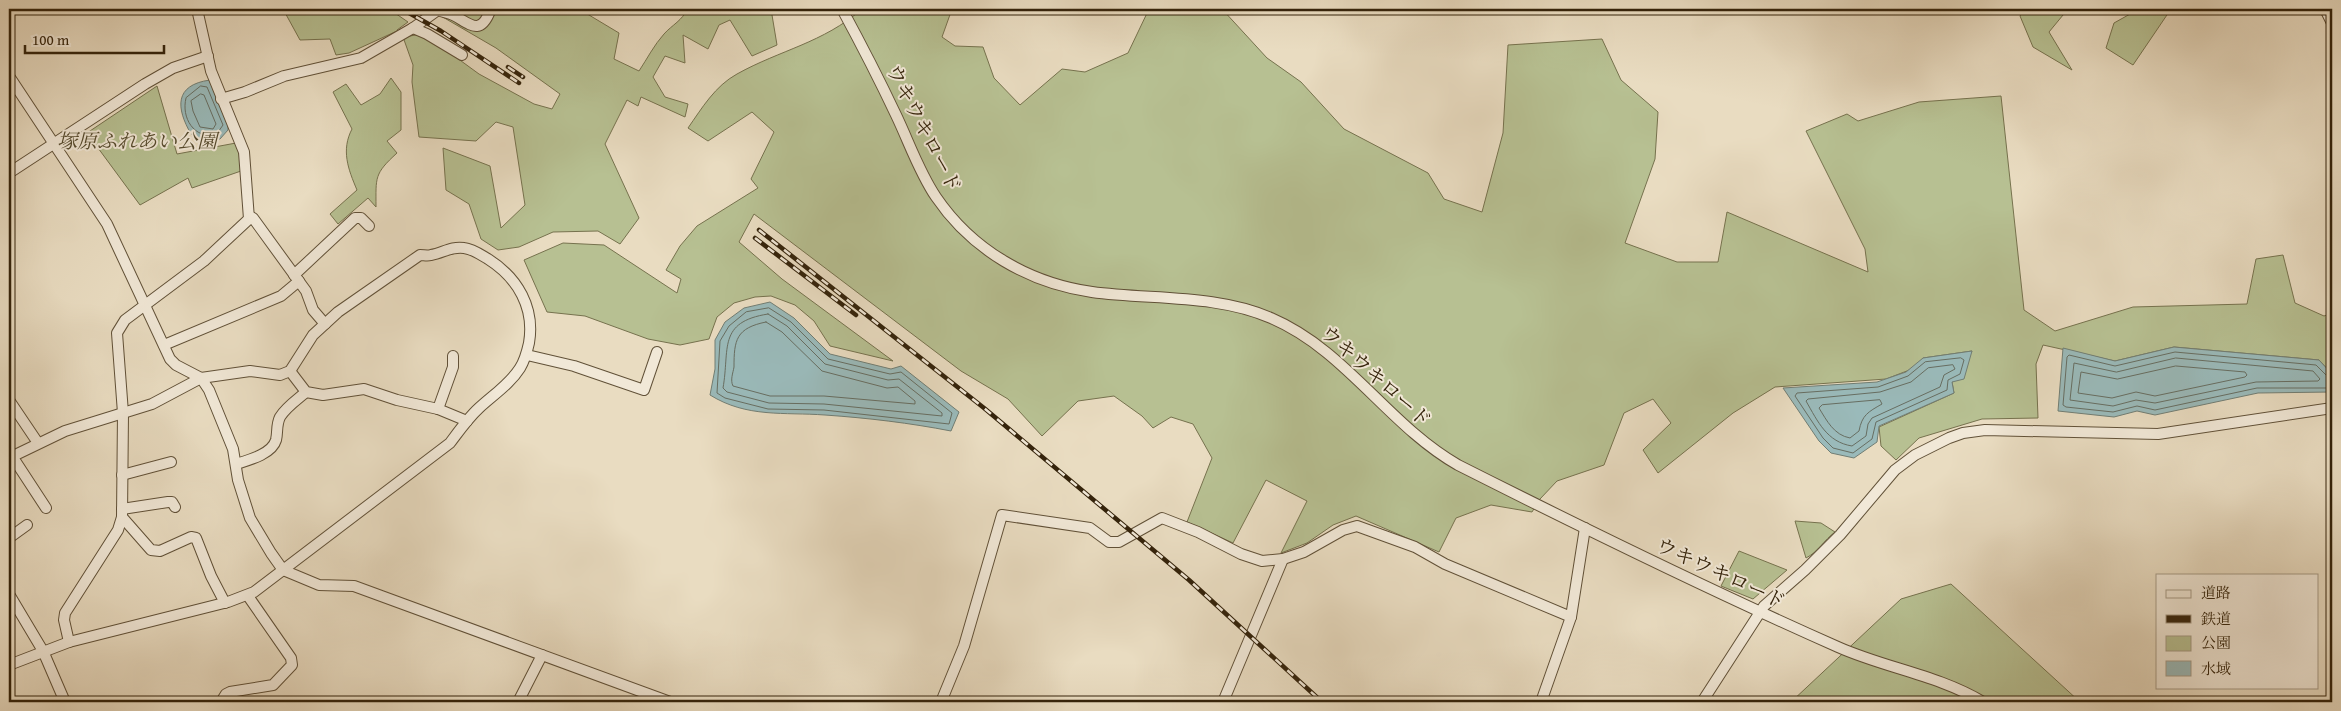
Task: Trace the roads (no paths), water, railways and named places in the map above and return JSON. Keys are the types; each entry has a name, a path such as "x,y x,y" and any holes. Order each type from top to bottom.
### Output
{"street":[{"path":"69,642 65,613 118,530 122,513 122,413 117,333 125,320 211,256 247,222 249,216 244,152 221,99 197,9"},
{"path":"221,99 245,92 284,76 361,58 413,28 438,10 454,15 468,26 479,26 486,20 489,9"},
{"name":"ウキウキロード","path":"842,9 873,66 931,189 954,219 983,248 1019,270 1051,284 1090,292 1211,303 1239,308 1269,317 1291,327 1326,351 1410,431 1440,455 1585,528 1840,648 1932,678 1983,702"},
{"path":"2325,9 2332,23"},
{"path":"413,28 427,34 462,55"},
{"path":"9,173 173,68 208,56"},
{"path":"9,76 107,224 170,359 176,365 201,378 219,411 236,464 238,480 250,518 271,553 284,570 319,585 354,586 670,702"},
{"path":"249,216 253,218 306,291 313,310 325,324"},
{"path":"164,345 281,296 296,278 355,218 361,218 370,226"},
{"path":"9,665 69,642 248,596 450,443 467,421 505,386 520,368 527,355 531,322 528,310 518,288 491,261 475,251 454,247 432,255 415,257 350,302 325,324 310,340 290,371 280,375 250,372 201,378 173,391 159,401 65,431 10,457 46,508"},
{"path":"527,355 574,366 644,390 657,352"},
{"path":"438,409 453,367 452,356"},
{"path":"290,371 306,392 323,395 364,388 397,400 438,409 467,421"},
{"path":"236,464 263,454 272,446 276,440 276,428 282,414 306,392"},
{"path":"9,400 38,444"},
{"path":"1702,702 1760,611 1840,535 1895,470 1915,455 1949,438 1978,431 2010,430 2158,434 2332,408"},
{"path":"122,475 171,462"},
{"path":"122,513 168,502 172,502 175,507"},
{"path":"122,513 151,550 160,551 191,537 196,538 211,576 225,603"},
{"path":"942,702 964,646 1002,515 1090,528 1109,542 1119,542 1162,518 1262,561 1283,559 1304,552 1343,530 1357,526 1415,548 1445,564 1571,617"},
{"path":"9,538 27,525"},
{"path":"1541,702 1571,617 1585,528"},
{"path":"1223,702 1283,559"},
{"path":"9,594 43,651 66,702"},
{"path":"221,702 230,692 273,685 292,664 291,658 248,596"},
{"path":"518,702 542,655"}],"water":[{"path":"210,80 228,124 228,130 220,139 204,141 191,134 183,115 181,99 184,92 190,87"},
{"path":"770,302 794,318 830,354 891,369 901,366 959,412 951,431 857,418 752,411 724,402 710,395 715,369 715,340 725,322 744,308"},
{"path":"2174,347 2319,360 2332,374 2332,392 2258,393 2155,415 2137,411 2114,417 2058,411 2063,348 2115,361"},
{"path":"1972,351 1964,379 1952,382 1954,393 1879,426 1877,442 1854,458 1831,453 1819,441 1783,388 1877,382 1906,372 1923,358"}],"railway":[{"path":"402,9 441,31 519,83"},
{"path":"508,67 523,77"},
{"path":"759,230 984,408 1189,580 1322,702"},
{"path":"755,238 856,315"}],"park label":[{"name":"塚原ふれあい公園","path":"137,141"}]}
